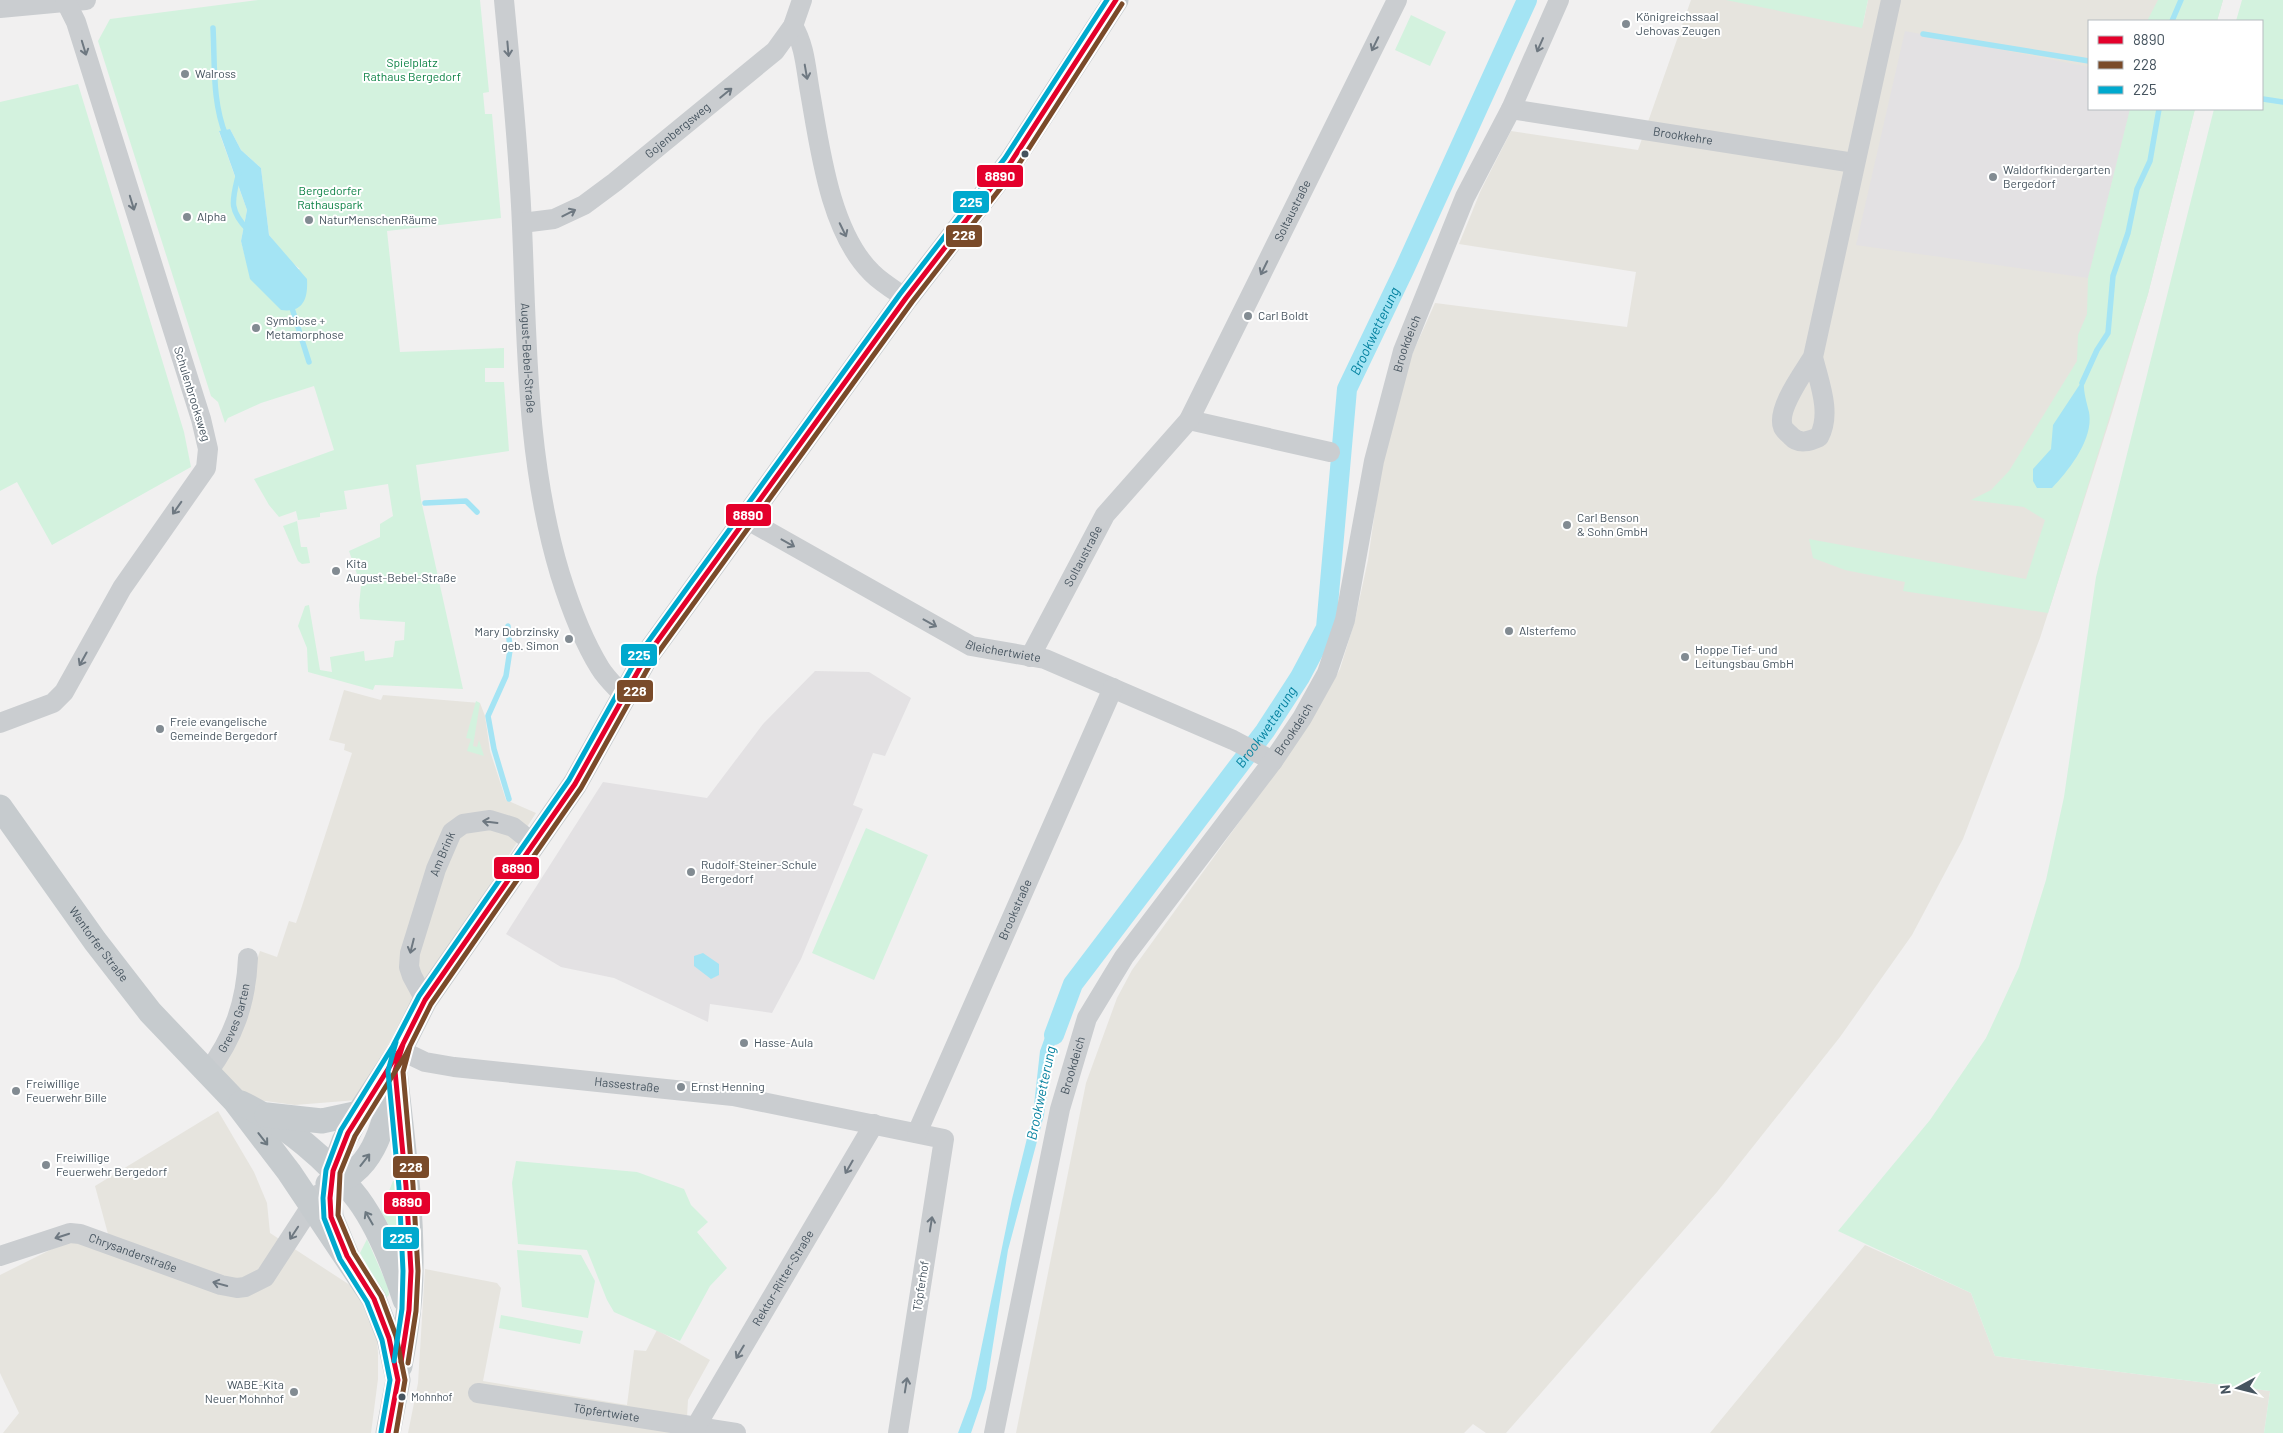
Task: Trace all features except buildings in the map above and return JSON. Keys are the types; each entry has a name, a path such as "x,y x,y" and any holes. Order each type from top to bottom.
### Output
{"main road":[{"path":"328,1185 358,1169 372,1152 384,1117 398,1061 425,1000 575,784 646,657 906,298 1011,162 1116,0"},
{"name":"Wentorfer Straße","path":"0,807 94,941 150,1012 207,1073"},
{"path":"328,1185 344,1141 359,1113 398,1061"},
{"path":"388,1433 409,1310 411,1238 398,1061"},
{"path":"207,1073 234,1100 296,1182 328,1185 359,1200 383,1242 409,1310"},
{"path":"234,1100 264,1114 308,1147 328,1185 331,1217 347,1256 382,1316 395,1361 398,1380"},
{"path":"264,1114 322,1121 359,1113"}],"street":[{"path":"0,8 86,0"},
{"name":"August-Bebel-Straße","path":"504,0 522,223 532,436 536,476 551,544 582,635 600,668 624,696"},
{"name":"Gojenbergsweg","path":"522,223 554,219 584,205 775,51 793,26 802,0"},
{"name":"Soltaustraße","path":"1030,657 1105,515 1189,420 1397,0"},
{"name":"Brookdeich","path":"994,1433 1060,1109 1087,1018 1124,957 1266,757 1302,718 1327,673 1345,620 1374,460 1403,350 1464,197 1511,109 1559,0"},
{"path":"1813,356 1891,0"},
{"name":"Schulenbrooksweg","path":"0,723 53,703 64,692 122,588 206,468 208,449 201,419 76,22 65,1"},
{"path":"793,26 803,50 831,195 840,224 860,259 872,272 906,298"},
{"name":"Brookkehre","path":"1511,109 1854,163"},
{"path":"1189,420 1330,452"},
{"name":"Bleichertwiete","path":"746,519 971,646 1045,658 1234,740 1266,757"},
{"name":"Brookstraße","path":"917,1133 1113,688"},
{"name":"Am Brink","path":"425,1000 409,967 410,953 436,869 452,832 463,824 490,820 512,827 533,843"},
{"name":"Greves Garten","path":"207,1073 225,1050 240,1009 246,990 248,958"},
{"name":"Hassestraße","path":"398,1061 426,1062 733,1096 944,1139"},
{"name":"Rektor-Ritter-Straße","path":"695,1430 874,1124"},
{"name":"Töpferhof","path":"898,1433 944,1139"},
{"name":"Chrysanderstraße","path":"0,1256 70,1233 88,1236 221,1285 237,1288 245,1287 265,1277 328,1185"},
{"name":"Töpfertwiete","path":"478,1393 695,1430 736,1433"}],"shaded area":[{"path":"1691,0 1730,0 1863,24 1868,0 2223,0 2217,20 2088,20 2088,110 2195,110 2148,294 2111,416 2040,638 1963,839 1912,935 1840,1037 1717,1192 1506,1433 1486,1433 1473,1424 1464,1433 1016,1433 1086,1083 1117,998 1132,970 1282,763 1316,712 1340,669 1355,620 1368,560 1379,483 1387,444 1410,359 1435,303 1627,327 1636,272 1459,244 1481,190 1511,131 1638,150"},
{"name":"Waldorfkindergarten Bergedorf","path":"1905,31 2088,67 2088,110 2130,110 2088,278 1856,245"},
{"name":"Rudolf-Steiner-Schule Bergedorf","path":"815,671 869,672 911,698 885,756 873,753 853,805 863,809 801,959 772,1013 710,1004 708,1022 614,978 561,967 506,934 603,782 707,798 763,724"},
{"path":"344,690 381,700 383,695 480,703 485,716 490,751 506,800 536,813 423,989 357,1100 295,1105 250,1099 216,1074 260,951 277,957 289,921 296,923 301,909 352,753 344,750 345,744 329,740"},
{"path":"218,1111 254,1172 267,1203 270,1233 356,1289 362,1299 377,1340 378,1353 378,1379 371,1433 3,1433 19,1413 0,1373 0,1275 70,1240 108,1234 95,1186"},
{"path":"1865,1245 1971,1293 1995,1356 2270,1391 2264,1433 1710,1433"},
{"path":"425,1269 497,1283 501,1288 483,1381 627,1405 634,1350 646,1351 657,1330 710,1360 688,1400 686,1433 408,1433 418,1383"}],"green space":[{"path":"258,0 480,0 489,92 483,93 485,114 492,114 501,218 387,231 400,352 504,348 504,368 485,368 485,382 504,382 509,451 416,465 421,500 463,689 375,685 373,690 308,672 307,648 298,626 305,606 309,605 320,670 332,672 330,657 364,651 365,661 393,657 395,641 404,640 405,622 360,619 361,586 349,551 380,537 380,524 393,516 388,484 344,491 347,509 320,513 320,517 298,520 296,511 279,517 269,505 254,479 334,450 314,386 261,403 228,418 225,423 218,402 211,396 98,41 110,19","holes":["230,129 241,150 261,168 269,235 291,262 300,269 251,279 241,241 247,210 219,132"]},
{"path":"1726,0 1868,0 1862,28"},
{"path":"2158,0 2223,0 2217,20 2148,20"},
{"path":"2242,0 2283,0 2283,1433 2264,1433 2270,1391 1995,1356 1971,1293 1838,1231 1930,1120 1986,1038 2019,967 2046,880 2064,797 2096,577 2214,110 2263,110 2263,20 2236,20"},
{"path":"1411,15 1446,32 1430,66 1395,50"},
{"path":"78,84 184,432 191,467 52,545 17,482 0,491 0,102"},
{"path":"2130,110 2195,110 2148,294 2048,613 1903,591 1905,582 1845,570 1813,558 1809,539 2026,579 2045,520 2024,507 1971,500 1991,490 2009,471 2077,361 2078,335 2087,314 2088,278"},
{"path":"297,521 301,547 307,547 310,563 302,564 298,561 283,526"},
{"path":"476,701 480,703 473,746 477,747 479,740 484,756 467,751 471,739 466,738"},
{"path":"866,828 928,855 874,980 812,953"},
{"path":"516,1161 637,1172 684,1189 691,1205 708,1222 697,1232 727,1268 710,1286 680,1341 614,1312 607,1300 587,1250 518,1244 512,1183"},
{"path":"393,1181 395,1181 399,1237 396,1239 381,1211"},
{"path":"367,1239 388,1287 389,1295 387,1297 384,1295 360,1253"},
{"path":"517,1250 581,1255 595,1281 588,1318 522,1307"},
{"path":"501,1315 583,1331 580,1344 499,1328"}],"water":[{"path":"230,129 241,150 261,168 269,235 307,279 307,292 303,303 295,309 281,310 250,279 241,241 247,210 219,131"},
{"path":"2084,378 2084,391 2090,422 2084,443 2066,472 2052,488 2037,488 2033,481 2033,469 2051,449 2053,425"},
{"path":"703,953 719,964 719,975 711,979 694,966 694,956"},
{"path":"1056,1007 1067,1013 1053,1049 1044,1115 1008,1250 986,1389 971,1433 958,1433 971,1398 1012,1199 1033,1114 1040,1051"}],"waterway":[{"name":"Brookwetterung","path":"1054,1035 1073,984 1265,731 1300,677 1326,628 1347,389 1404,270 1527,0"},
{"path":"2172,20 2181,0"},
{"path":"213,28 216,96 226,136"},
{"path":"1923,34 2088,61"},
{"path":"2263,99 2283,102"},
{"path":"2082,383 2097,350 2108,333 2113,276 2128,233 2137,189 2150,161 2159,110"},
{"path":"239,172 233,203 237,215 248,230"},
{"path":"291,305 309,362"},
{"path":"425,503 466,501 477,512"},
{"path":"508,626 510,650 506,676 488,716 494,749 509,799"}],"transit line":[{"name":"225","path":"381,1432 390,1380 382,1340 367,1302 340,1259 324,1218 323,1198 326,1170 341,1130 393,1046 419,996 569,780 640,653 900,294 1005,158 1107,0"},
{"name":"8890","path":"388,1433 398,1380 389,1338 374,1299 347,1256 331,1217 330,1198 333,1171 348,1133 400,1050 425,1000 575,784 646,657 906,298 1011,162 1116,0"},
{"name":"228","path":"396,1433 405,1380 396,1336 381,1296 354,1253 338,1215 340,1173 355,1136 406,1054 431,1004 581,788 652,661 912,302 1017,167 1122,4"},
{"name":"225","path":"394,1361 402,1309 403,1271 399,1187 388,1071 396,1042"},
{"name":"8890","path":"401,1362 409,1310 411,1271 406,1186 395,1071 403,1044"},
{"name":"228","path":"408,1363 416,1311 418,1271 403,1072 410,1046"}],"place":[{"name":"Königreichssaal Jehovas Zeugen","path":"1626,24"},
{"name":"Walross","path":"185,74"},
{"name":"Waldorfkindergarten Bergedorf","path":"1993,177"},
{"name":"Alpha","path":"187,217"},
{"name":"NaturMenschenRäume","path":"309,220"},
{"name":"Carl Boldt","path":"1248,316"},
{"name":"Symbiose + Metamorphose","path":"256,328"},
{"name":"Carl Benson & Sohn GmbH","path":"1567,525"},
{"name":"Kita August-Bebel-Straße","path":"336,571"},
{"name":"Alsterfemo","path":"1509,631"},
{"name":"Mary Dobrzinsky geb. Simon","path":"569,639"},
{"name":"Hoppe Tief- und Leitungsbau GmbH","path":"1685,657"},
{"name":"Freie evangelische Gemeinde Bergedorf","path":"160,729"},
{"name":"Rudolf-Steiner-Schule Bergedorf","path":"691,872"},
{"name":"Hasse-Aula","path":"744,1043"},
{"name":"Ernst Henning","path":"681,1087"},
{"name":"Freiwillige Feuerwehr Bille","path":"16,1091"},
{"name":"Freiwillige Feuerwehr Bergedorf","path":"46,1165"},
{"name":"WABE-Kita Neuer Mohnhof","path":"294,1392"},
{"name":"Mohnhof","path":"402,1397"}],"park label":[{"name":"Spielplatz Rathaus Bergedorf","path":"412,70"},
{"name":"Bergedorfer Rathauspark","path":"330,198"}]}
